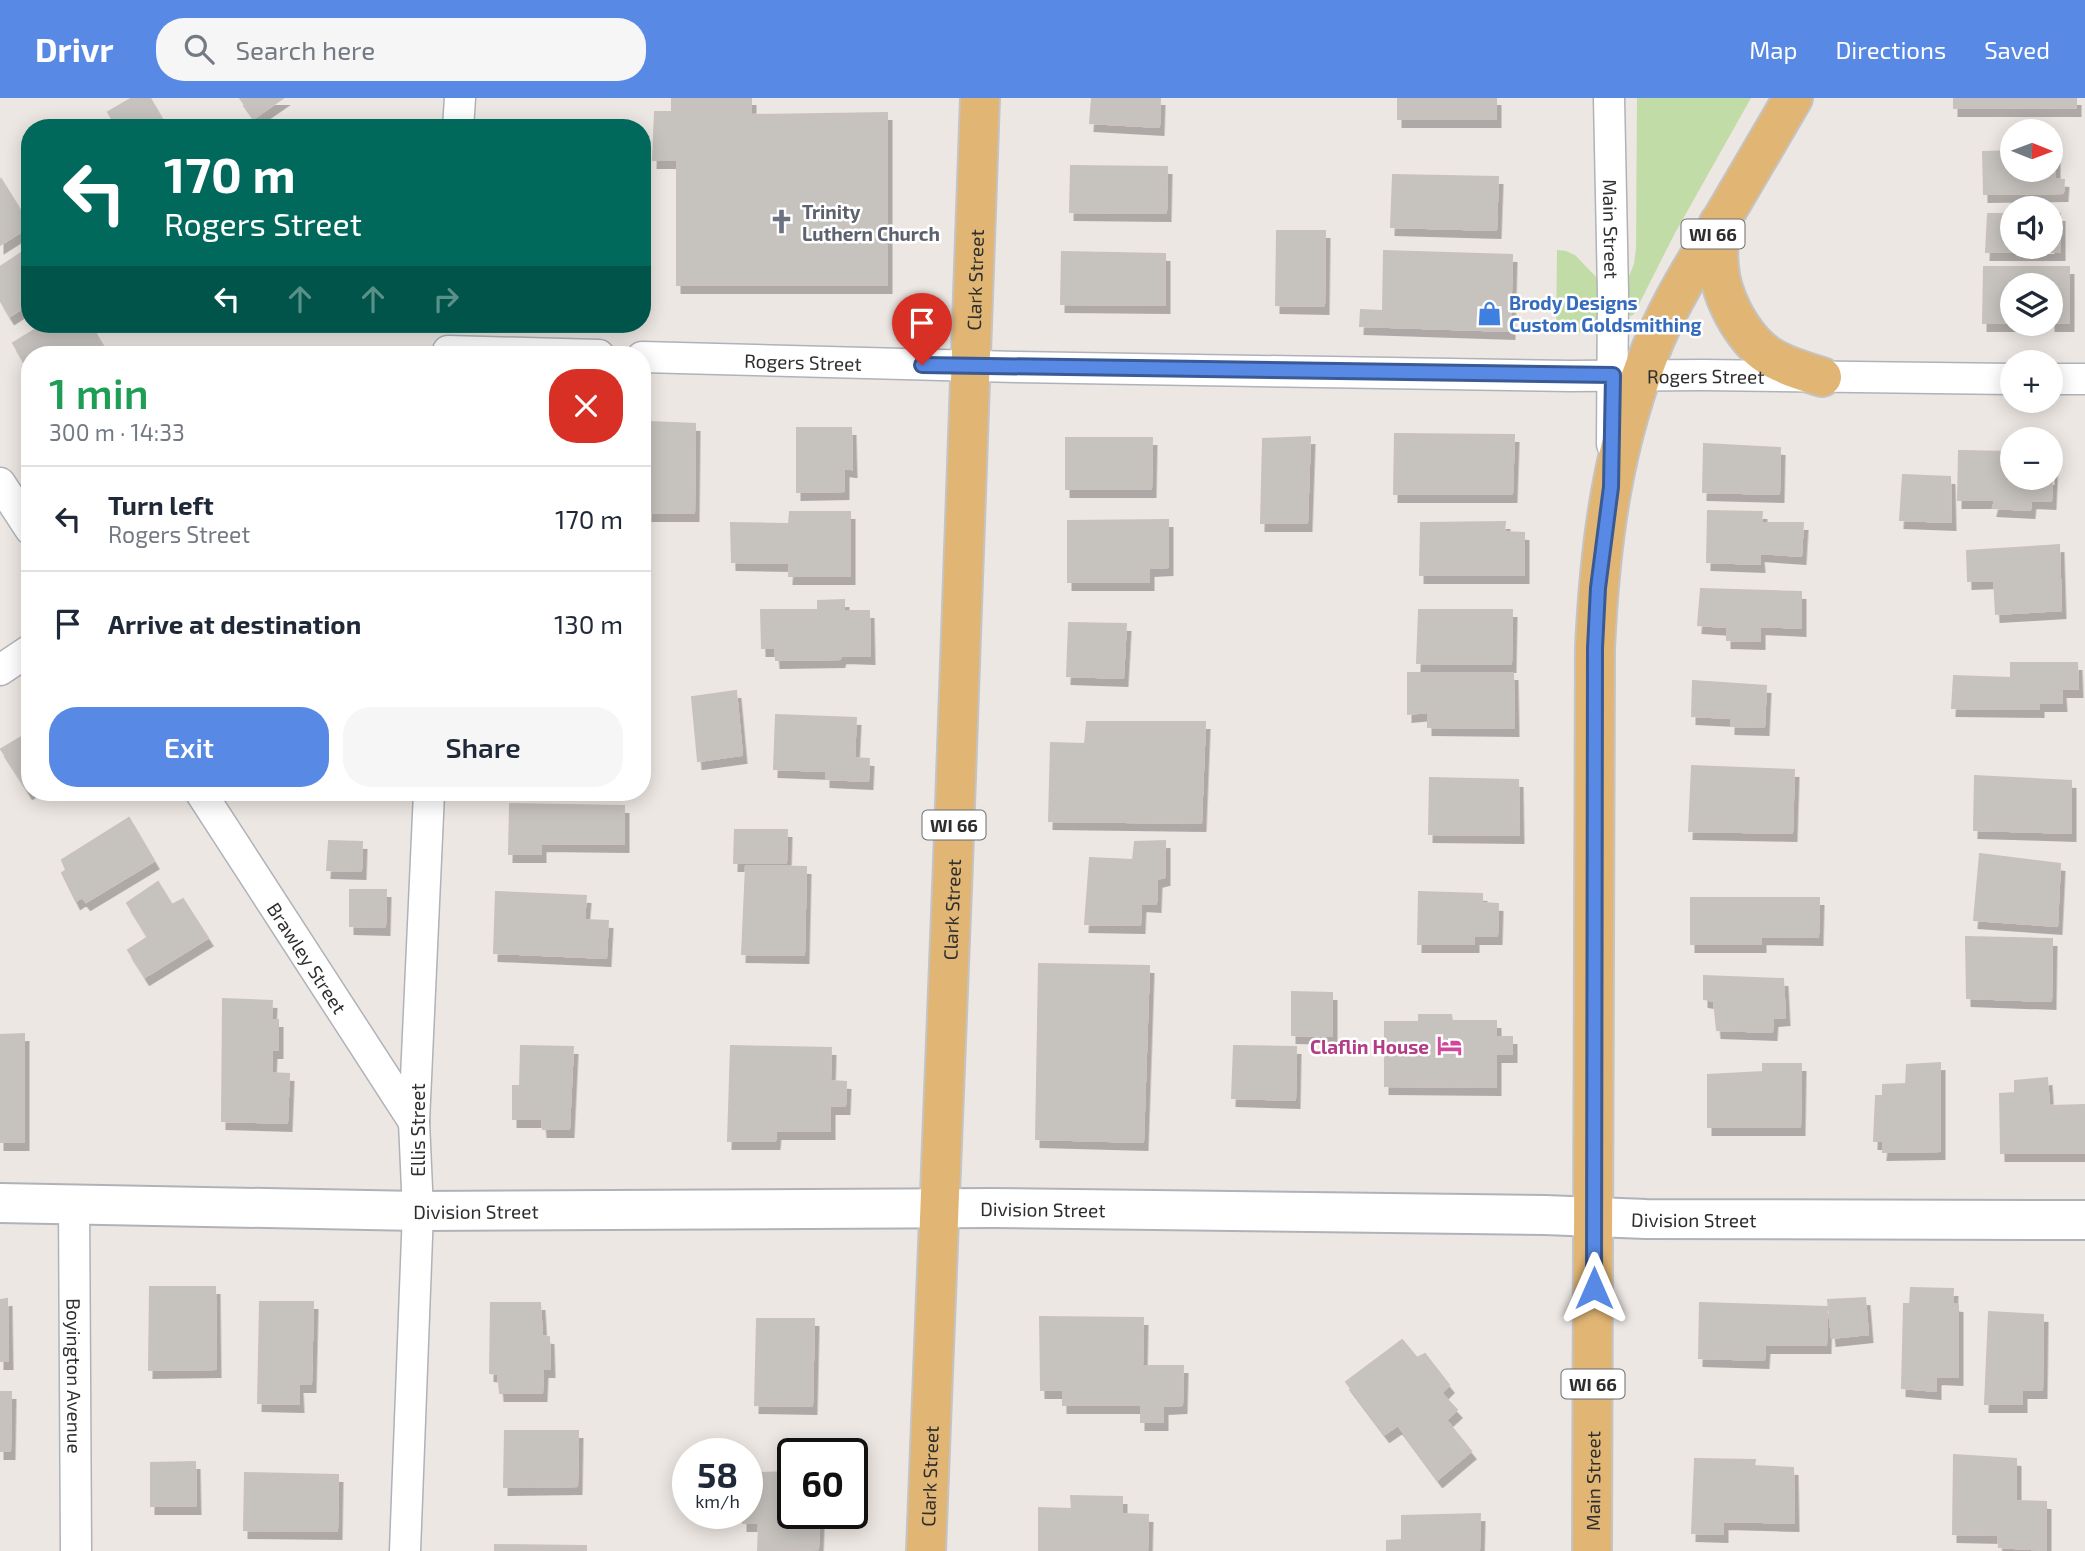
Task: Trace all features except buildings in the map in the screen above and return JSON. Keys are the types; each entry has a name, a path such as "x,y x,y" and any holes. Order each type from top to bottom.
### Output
{"main road":[{"name":"Clark Street","path":"926,1551 980,98"},
{"name":"WI 66","path":"1627,375 1665,321 1695,263 1793,98"},
{"path":"1719,223 1718,266 1723,293 1745,334 1770,357 1791,368 1822,377"},
{"name":"Main Street","path":"1592,1551 1595,648 1598,588 1627,375"},
{"name":"Division Street","path":"0,1203 418,1211 938,1209 1594,1218 2085,1220"}],"street":[{"path":"459,119 460,98"},
{"name":"Main Street","path":"1609,98 1627,375"},
{"path":"448,343 486,346"},
{"name":"Rogers Street","path":"651,356 972,366 2000,379"},
{"path":"2063,379 2085,379"},
{"path":"0,483 21,515"},
{"path":"0,670 21,656"},
{"name":"Brawley Street","path":"206,801 414,1122"},
{"name":"Ellis Street","path":"405,1551 418,1211 414,1122 429,801"},
{"name":"Boyington Avenue","path":"74,1203 76,1551"}],"green space":[{"path":"1637,98 1751,98 1631,316 1627,314 1627,281 1634,264 1636,248"},
{"path":"1557,250 1575,255 1601,286 1602,318 1591,323 1584,332 1556,332"}],"place":[{"name":"Trinity Luthern Church","path":"782,222"},
{"name":"Brody Designs Custom Goldsmithing","path":"1489,313"},
{"name":"Claflin House","path":"1449,1046"}],"route":[{"path":"922,365 1613,375 1611,487 1602,545 1595,648 1594,1288"}]}
